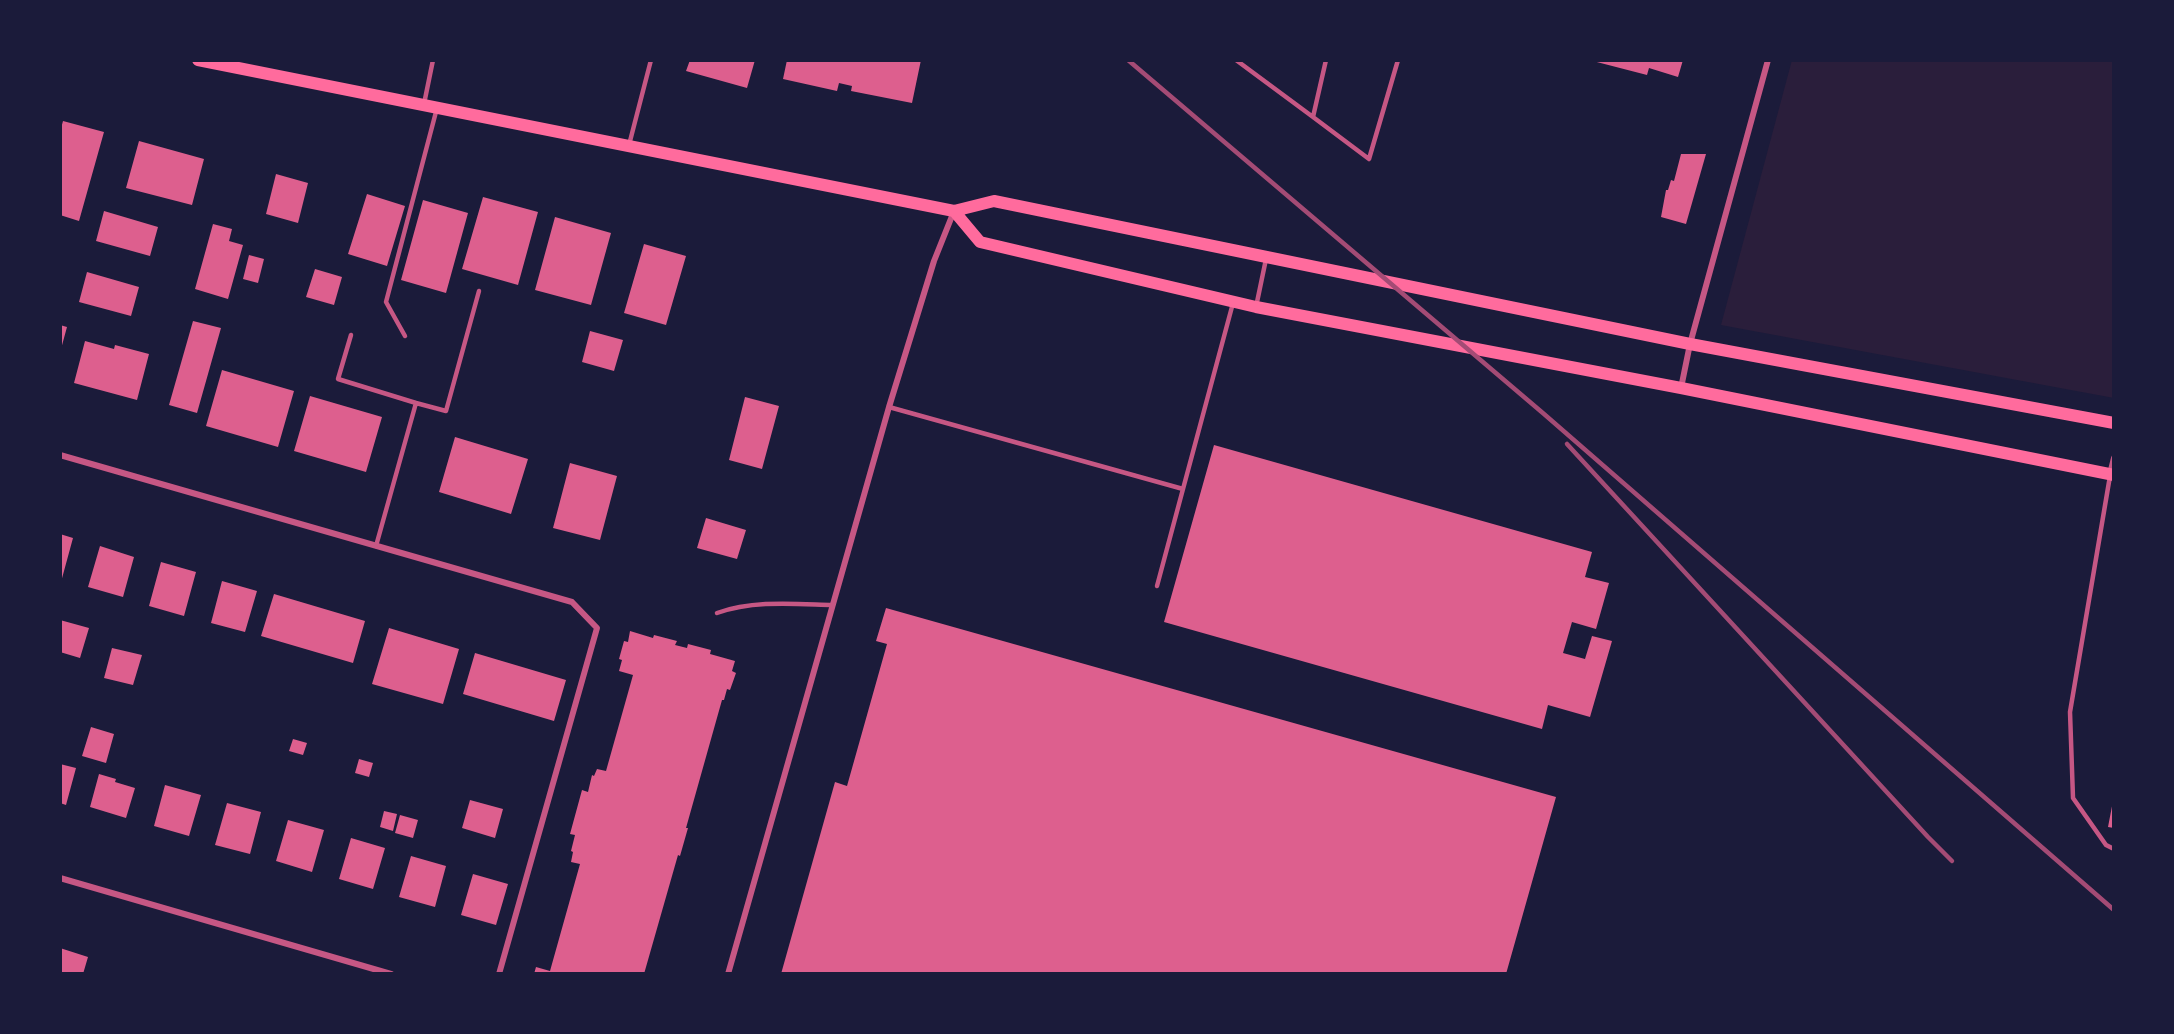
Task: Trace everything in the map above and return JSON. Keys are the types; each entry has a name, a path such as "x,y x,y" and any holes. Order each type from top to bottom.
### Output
{"main road":[{"path":"198,60 954,211 994,201 1690,344 2114,423"},
{"path":"954,211 980,242 1233,302 2112,474"}],"street":[{"path":"1681,388 1690,344 1768,60"},
{"path":"728,974 889,407 934,261 954,211"},
{"path":"60,455 572,602 597,628 499,974"},
{"path":"2112,474 2114,458"},
{"path":"60,878 391,974"}],"lane":[{"path":"424,105 434,60"},
{"path":"629,146 651,60"},
{"path":"1236,60 1369,159 1398,60"},
{"path":"1313,117 1326,60"},
{"path":"405,336 386,302 437,108"},
{"path":"1256,307 1266,257"},
{"path":"351,335 338,379 446,411 478,291"},
{"path":"1157,586 1233,302"},
{"path":"376,546 416,403"},
{"path":"889,407 1183,489"},
{"path":"2112,474 2070,712 2073,798 2106,845 2114,849"},
{"path":"717,613 731,608 771,603 832,605"}],"shaded area":[{"path":"1792,60 2114,60 2114,398 1721,325"}],"building":[{"path":"690,60 755,60 747,88 686,71"},
{"path":"787,60 921,60 912,103 851,91 852,86 839,83 837,91 783,79"},
{"path":"1589,60 1683,60 1678,77 1649,68 1647,75"},
{"path":"63,121 104,132 79,221 60,215 60,132"},
{"path":"139,141 204,159 192,205 126,188"},
{"path":"1681,154 1706,154 1686,224 1661,217 1666,190 1671,180 1674,181"},
{"path":"276,174 308,183 298,223 266,214"},
{"path":"367,194 405,206 387,266 348,254"},
{"path":"483,197 538,212 518,285 462,269"},
{"path":"423,200 468,213 446,293 401,280"},
{"path":"104,211 158,227 150,256 96,241"},
{"path":"555,217 611,233 591,305 535,290"},
{"path":"213,224 232,229 229,241 243,245 228,299 195,289"},
{"path":"644,244 686,256 666,325 624,313"},
{"path":"249,255 264,259 258,283 243,279"},
{"path":"315,269 342,277 334,305 306,297"},
{"path":"87,272 139,287 131,316 79,302"},
{"path":"193,321 221,328 197,413 169,405"},
{"path":"60,325 67,327 61,349 60,349"},
{"path":"590,331 623,340 614,371 582,362"},
{"path":"85,341 114,349 115,345 149,354 137,400 74,383"},
{"path":"222,370 294,391 278,447 206,426"},
{"path":"310,396 382,417 366,472 294,451"},
{"path":"745,397 779,406 762,469 729,460"},
{"path":"455,437 528,459 511,514 439,492"},
{"path":"1214,445 1592,552 1585,577 1609,583 1596,629 1572,622 1563,653 1585,659 1592,636 1612,641 1590,717 1548,705 1542,729 1164,622"},
{"path":"570,463 617,476 600,540 553,528"},
{"path":"706,518 746,530 737,559 697,548"},
{"path":"60,534 73,538 61,582 60,582"},
{"path":"100,546 134,557 123,597 88,587"},
{"path":"161,562 196,572 184,616 149,606"},
{"path":"222,581 257,591 245,632 211,623"},
{"path":"274,594 365,621 353,663 261,636"},
{"path":"886,608 1556,797 1506,974 781,974 835,782 847,786 887,644 876,641"},
{"path":"60,620 89,628 80,658 60,652"},
{"path":"389,628 459,649 443,704 372,684"},
{"path":"630,631 653,638 654,635 677,641 675,645 687,648 688,644 711,650 710,654 735,661 732,671 736,673 730,690 727,689 724,700 722,700 686,828 688,828 644,974 534,974 536,967 550,971 580,864 571,862 575,835 570,834 582,790 588,792 592,775 594,776 597,769 606,771 633,675 619,671 622,660 619,659 624,641 628,642"},
{"path":"112,648 142,655 133,685 104,678"},
{"path":"475,653 566,680 554,721 463,694"},
{"path":"91,727 114,734 106,763 82,756"},
{"path":"293,739 307,743 303,755 289,751"},
{"path":"359,759 373,763 369,777 355,773"},
{"path":"60,764 76,768 66,805 60,803"},
{"path":"99,774 135,788 126,818 90,807"},
{"path":"165,785 201,795 189,836 154,826"},
{"path":"470,800 503,809 495,838 462,828"},
{"path":"2114,801 2114,828 2108,827"},
{"path":"227,803 261,812 250,854 215,845"},
{"path":"384,811 397,814 393,831 380,827"},
{"path":"400,815 418,820 413,838 395,833"},
{"path":"288,820 324,830 312,872 276,861"},
{"path":"351,838 385,848 373,889 339,879"},
{"path":"411,856 446,866 435,907 399,897"},
{"path":"473,874 508,884 496,925 461,915"},
{"path":"60,948 88,957 83,974 60,974"}],"railway":[{"path":"1128,60 1544,414 2114,910"},
{"path":"1567,444 1952,861"}]}
